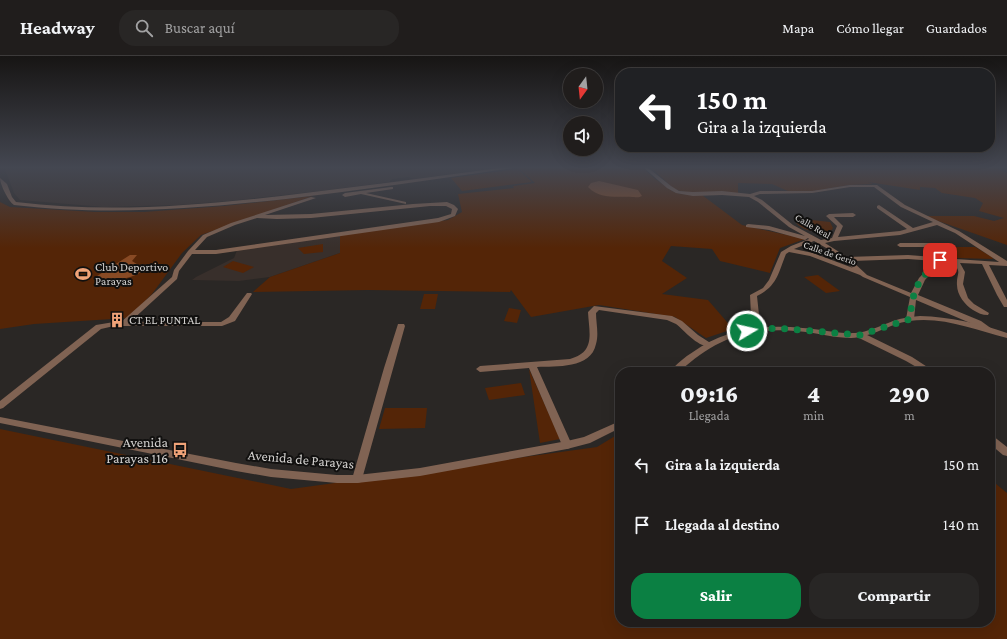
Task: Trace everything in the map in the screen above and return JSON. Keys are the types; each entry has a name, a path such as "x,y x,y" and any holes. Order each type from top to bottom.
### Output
{"street":[{"path":"7,194 14,203 76,209 116,210 178,208 246,202 306,194"},
{"path":"123,324 175,278 176,271 198,241 209,234 310,198 357,194"},
{"path":"361,194 415,205"},
{"path":"733,194 750,196 756,194"},
{"path":"886,194 903,206 957,232 1007,264"},
{"name":"Calle Real","path":"750,196 760,201 791,226 813,239 822,242 865,276 978,323 988,329"},
{"path":"190,252 216,252 298,239 440,220 453,215 455,209 447,204 415,205 330,215 282,218 256,216"},
{"path":"879,208 912,230"},
{"path":"834,239 840,226 829,216 853,215"},
{"path":"822,242 834,239 900,233 937,223"},
{"path":"748,226 769,228 813,239"},
{"name":"Calle de Gerio","path":"755,330 753,325 756,315 753,295 765,289 772,281 783,253 813,239"},
{"path":"900,245 943,245"},
{"path":"932,245 954,260 962,271 960,285 967,302 985,313"},
{"name":"Calle de Gerio","path":"788,250 811,254 865,276"},
{"path":"845,259 882,257 1007,264"},
{"path":"910,319 912,296 924,274 940,260"},
{"path":"984,262 989,269 998,291 1007,305"},
{"path":"0,406 94,330 104,325 222,324 232,319 249,294"},
{"path":"480,369 571,362 585,357 593,344 592,312 597,308 669,318 679,323 695,337 708,344"},
{"path":"860,335 910,319 941,320 988,329 1007,336"},
{"path":"357,479 388,368 402,326"},
{"path":"679,367 696,351 708,344 736,333 777,328 860,335 909,358 923,367"},
{"path":"532,366 567,444"},
{"name":"Avenida de Parayas","path":"0,420 264,472 337,479 357,479 420,472 587,440 615,426"},
{"path":"995,443 1007,452"}],"shaded area":[{"path":"15,194 291,194 177,205 104,207 20,200"},
{"path":"458,194 702,195 742,225 805,239 780,248 770,273 720,261 712,249 671,246 662,261 687,278 662,294 708,300 733,329 706,338 675,317 599,305 531,317 511,290 510,292 368,290 253,292 270,277 340,253 340,235 448,220 462,212"},
{"path":"599,194 641,194 642,196 615,197"},
{"path":"950,194 1007,194 1007,245 924,216 974,216 994,221 1004,218 979,211 983,203 975,198"},
{"name":"Club Deportivo Parayas","path":"313,196 201,235 182,253 152,294 128,318 34,324 0,329 0,202 10,207 95,212 144,212 224,206"},
{"path":"812,220 830,222 833,228 830,232 816,232 807,230 796,223 813,225"},
{"path":"340,235 340,253 270,277 239,281 192,280 234,258 237,250"},
{"path":"323,244 323,252 304,254 298,248"},
{"path":"940,247 975,247 993,259 956,258"},
{"path":"130,255 137,255 132,261 140,266 141,272 124,278 94,278"},
{"path":"233,261 254,267 243,273 223,267"},
{"path":"818,275 840,291 826,293 804,277"},
{"path":"424,294 438,294 435,309 420,309"},
{"path":"509,308 521,310 517,323 504,321"},
{"path":"529,369 560,439 540,443"},
{"path":"521,383 525,395 489,400 485,388"},
{"path":"385,408 427,408 425,428 379,429"},
{"path":"0,429 291,489 597,447 615,436 615,627 995,627 995,483 1007,493 1007,639 0,639"}],"place":[{"name":"Club Deportivo Parayas","path":"83,274"},
{"name":"CT EL PUNTAL","path":"117,320"},
{"name":"Avenida Parayas 116","path":"180,450"}],"route":[{"path":"747,331 777,328 860,335 910,319 912,296 924,274 940,260"}]}
